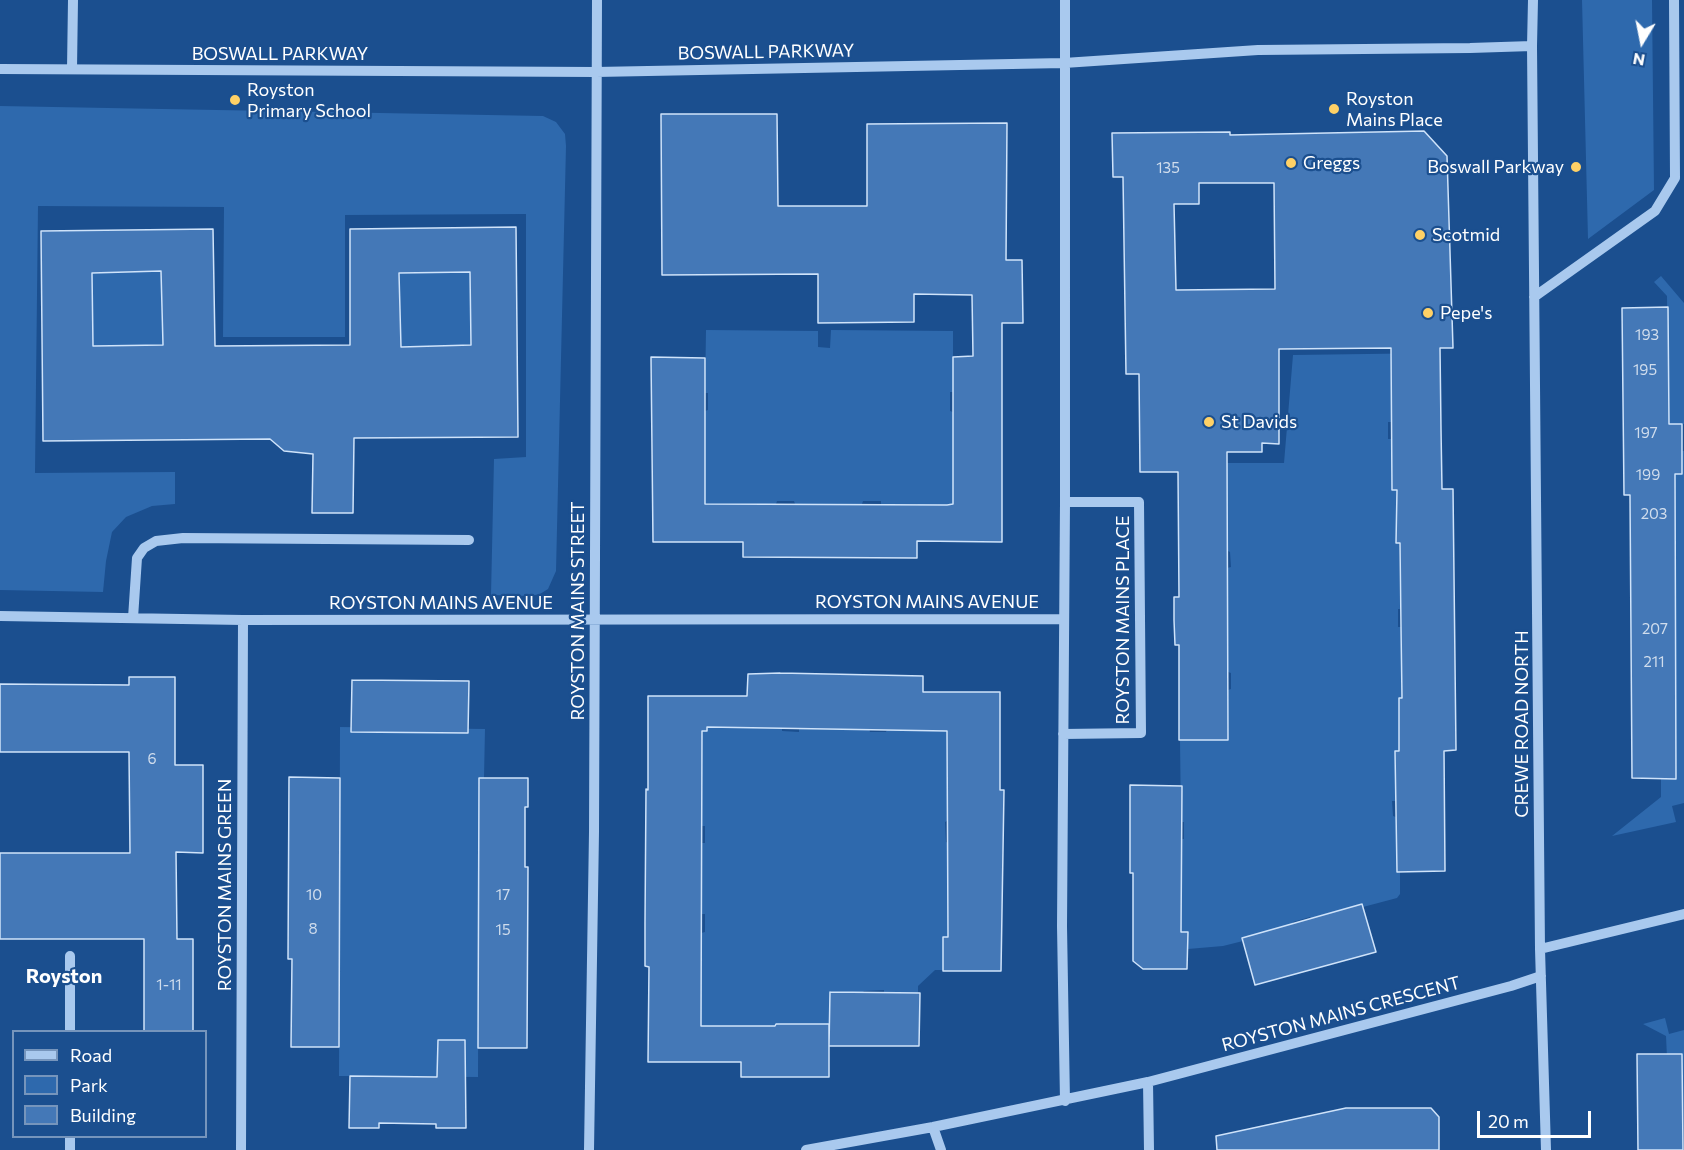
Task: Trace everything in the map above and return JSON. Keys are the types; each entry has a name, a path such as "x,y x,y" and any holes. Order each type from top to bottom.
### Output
{"street":[{"path":"72,69 73,0"},
{"name":"ROYSTON MAINS STREET","path":"589,1150 594,820 597,0"},
{"path":"1065,0 1062,926 1065,1101"},
{"name":"CREWE ROAD NORTH","path":"1533,0 1540,949 1546,1150"},
{"path":"1534,297 1655,211 1675,178 1674,0"},
{"name":"BOSWALL PARKWAY","path":"0,69 596,72 1064,63 1258,50 1532,46"},
{"name":"ROYSTON MAINS PLACE","path":"1063,734 1141,733 1139,502 1065,502"},
{"path":"133,618 137,558 144,548 156,541 183,538 468,540"},
{"name":"ROYSTON MAINS AVENUE","path":"0,616 243,620 1063,619"},
{"name":"ROYSTON MAINS GREEN","path":"241,1150 243,620"},
{"path":"1540,949 1684,914"},
{"path":"70,956 70,1030"},
{"name":"ROYSTON MAINS CRESCENT","path":"806,1150 1065,1101 1148,1082 1511,986 1541,976"},
{"path":"1148,1082 1149,1150"},
{"path":"933,1127 941,1150"}],"green space":[{"path":"1582,0 1652,0 1654,190 1588,239"},
{"path":"0,106 543,116 556,122 565,134 566,146 556,571 548,589 530,596 491,595 494,459 526,457 526,214 345,215 345,337 223,337 224,207 38,206 35,473 175,472 175,504 152,506 126,517 112,532 103,592 0,590"},
{"path":"161,271 163,345 93,346 92,273"},
{"path":"470,272 471,345 401,347 399,273"},
{"path":"1661,276 1684,303 1684,424 1668,424 1667,296 1654,282"},
{"path":"706,330 818,331 818,347 830,348 831,330 953,331 953,392 950,392 950,411 953,412 953,498 958,504 947,504 947,540 917,504 881,504 881,501 863,501 862,504 795,504 794,501 777,501 776,504 743,504 743,540 698,505 705,499 705,411 708,410 708,393 705,393"},
{"path":"1440,353 1441,369 1391,369 1392,422 1388,422 1388,439 1392,439 1399,490 1400,609 1398,609 1398,627 1401,627 1402,698 1399,698 1402,751 1395,751 1396,801 1392,801 1393,816 1396,817 1397,871 1400,872 1400,894 1397,898 1363,907 1362,904 1293,922 1294,924 1242,938 1243,941 1223,946 1188,949 1188,933 1177,932 1181,926 1182,839 1184,839 1184,822 1181,822 1180,740 1228,740 1228,690 1231,689 1231,673 1228,672 1227,568 1231,567 1228,551 1227,501 1180,463 1284,463 1293,355"},
{"path":"1682,451 1684,451 1684,803 1672,806 1676,822 1612,836 1661,797 1661,774 1676,625 1675,519 1668,474 1682,474"},
{"path":"707,698 782,728 782,731 799,732 799,728 869,729 870,732 886,732 887,729 953,728 947,734 947,821 945,822 946,842 948,843 948,931 954,937 943,937 943,970 935,970 918,986 918,993 864,991 829,1027 795,1027 795,1024 776,1024 775,1026 695,1027 701,1020 701,933 705,932 705,914 701,914 702,843 705,843 705,826 702,826 702,738 697,737 697,730 707,730"},
{"path":"340,727 485,729 484,778 479,778 478,1077 339,1076"},
{"path":"1665,1018 1669,1034 1684,1030 1684,1150 1682,1059 1667,1058 1666,1036 1643,1024"}],"building":[{"path":"661,114 777,114 778,206 867,206 867,124 1007,123 1006,260 1022,260 1023,323 1002,323 1002,542 917,541 917,558 743,557 743,542 653,542 651,357 705,358 705,504 947,505 953,504 953,357 973,356 972,295 914,294 914,322 818,323 818,274 662,275"},
{"path":"1424,131 1447,156 1453,348 1440,348 1441,429 1442,489 1453,489 1456,750 1444,751 1445,871 1397,872 1395,751 1399,751 1399,698 1402,698 1400,543 1396,543 1397,490 1392,490 1391,348 1279,349 1279,444 1262,443 1262,452 1227,452 1228,740 1179,740 1179,645 1175,645 1174,620 1174,597 1179,597 1178,472 1140,472 1139,374 1126,374 1123,177 1113,177 1112,133 1230,132 1230,135","holes":["1199,183 1274,183 1275,289 1176,290 1174,204 1199,204"]},
{"path":"516,227 518,437 354,438 353,513 312,513 313,454 284,451 270,439 43,441 41,231 213,229 215,346 350,345 350,229","holes":["161,271 163,345 93,346 92,273","470,272 471,345 401,347 399,273"]},
{"path":"1668,307 1669,424 1682,424 1682,474 1675,474 1676,779 1632,778 1630,495 1624,495 1622,308"},
{"path":"748,674 923,676 923,692 1000,692 1000,790 1004,790 1001,971 943,971 943,937 948,937 947,731 707,727 707,731 702,731 701,1026 829,1024 829,1077 741,1077 741,1062 648,1062 649,967 645,966 645,923 648,696 747,696"},
{"path":"129,677 175,677 175,765 203,765 203,853 176,852 177,939 193,939 193,1030 144,1030 144,939 0,939 0,853 130,853 129,752 0,752 0,684 129,685"},
{"path":"352,680 469,681 468,733 351,732"},
{"path":"289,777 340,778 339,1047 291,1047 292,959 288,959"},
{"path":"479,778 528,778 528,807 525,807 525,867 528,867 527,1048 478,1048"},
{"path":"1130,785 1182,786 1181,932 1188,932 1187,969 1143,969 1133,961"},
{"path":"1362,904 1376,952 1255,985 1242,938"},
{"path":"830,992 920,993 919,1046 829,1046"},
{"path":"438,1040 465,1040 466,1128 436,1128 436,1124 379,1123 379,1128 349,1128 350,1076 437,1077"},
{"path":"1637,1054 1682,1054 1683,1150 1638,1150"},
{"path":"1346,1108 1431,1108 1439,1117 1439,1150 1217,1150 1216,1136"}],"place":[{"name":"Royston Primary School","path":"235,100"},
{"name":"Royston Mains Place","path":"1334,109"},
{"name":"Greggs","path":"1291,163"},
{"name":"Boswall Parkway","path":"1576,167"},
{"name":"Scotmid","path":"1420,235"},
{"name":"Pepe's","path":"1428,313"},
{"name":"St Davids","path":"1209,422"}],"district":[{"name":"Royston","path":"64,976"}]}
